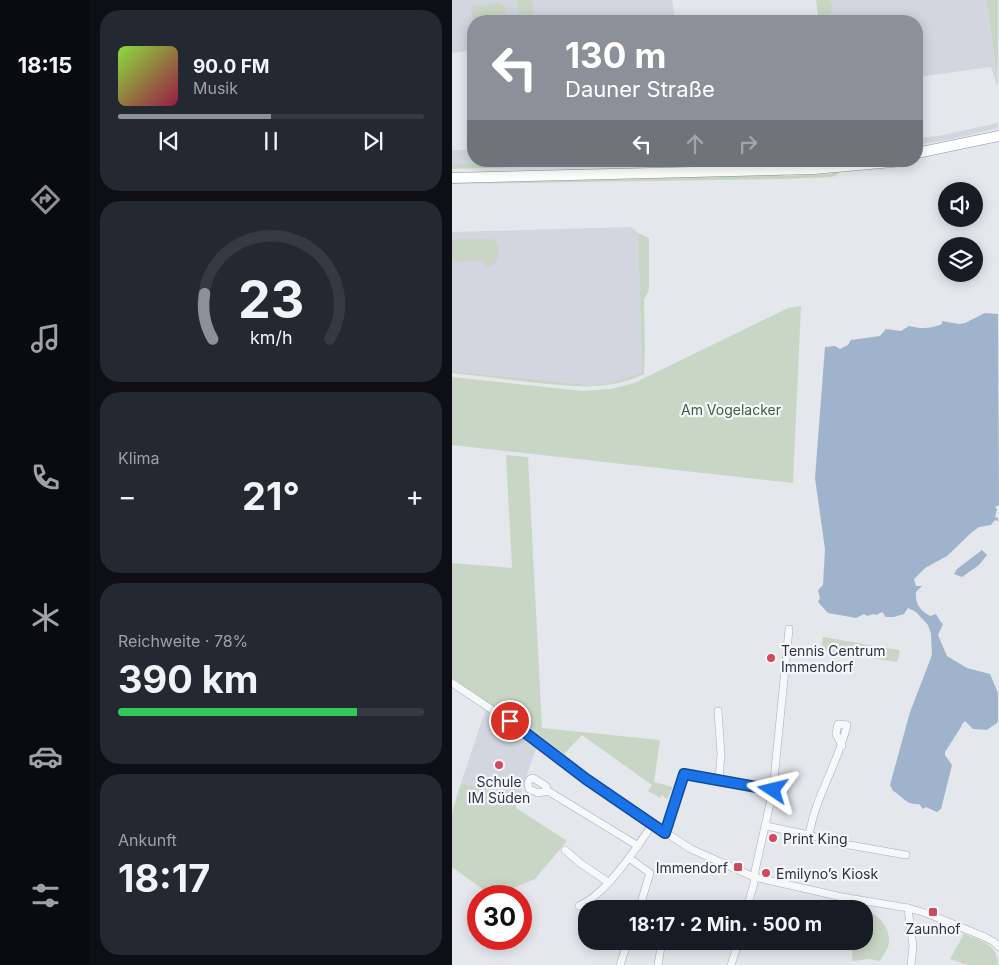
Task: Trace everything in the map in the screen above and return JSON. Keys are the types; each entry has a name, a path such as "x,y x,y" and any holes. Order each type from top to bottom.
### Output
{"highway":[{"path":"923,152 998,136"},
{"path":"923,158 998,143"},
{"path":"452,172 704,167"},
{"path":"452,178 814,170 844,167"}],"street":[{"path":"750,900 773,790 789,628"},
{"path":"452,683 533,737 586,779 652,825 691,849 754,877 842,897 908,908 926,913 997,943"},
{"path":"718,711 721,754 719,780"},
{"path":"809,834 813,814 842,746"},
{"path":"665,833 684,774 773,790"},
{"path":"548,791 638,846"},
{"path":"590,900 629,858 652,825"},
{"path":"766,826 809,834 838,843 906,855"},
{"path":"565,850 580,864 608,882"},
{"path":"629,858 650,873 642,900"},
{"path":"908,908 913,946 911,965"},
{"path":"620,965 625,950"},
{"path":"658,965 660,950"},
{"path":"731,965 736,950"}],"shaded area":[{"path":"452,0 672,0 674,15 467,15 467,51 452,53"},
{"path":"816,0 998,0 998,85 991,67 923,76 923,15 818,15"},
{"path":"998,123 998,128 923,144 923,137"},
{"path":"452,150 467,150 467,164 452,164"},
{"path":"631,227 638,233 642,372 611,383 589,385 452,371 452,232"},
{"name":"Schule IM Süden","path":"486,709 537,746 518,800 461,783"}],"green space":[{"path":"517,0 532,0 534,15 520,15"},
{"path":"816,0 830,0 832,7 830,15 818,15"},
{"path":"987,0 998,0 998,73 995,61"},
{"path":"500,3 505,8 506,15 472,15 471,7 481,5 482,7 483,5"},
{"path":"452,164 467,164 467,167 517,167 452,169"},
{"path":"837,171 838,174 832,177 782,179 452,184 452,182 777,174 784,176 831,174"},
{"path":"638,233 649,238 649,290 644,300 644,374 616,383 588,386 573,386 452,373 452,371 589,385 611,383 642,372"},
{"path":"452,239 493,239 499,252 497,260 490,266 485,267 484,261 452,262"},
{"name":"Am Vogelacker","path":"801,306 793,483 452,445 452,377 582,391 611,389 634,383 788,308"},
{"path":"506,455 528,457 542,728 660,740 654,782 673,787 667,799 662,795 660,798 648,791 652,785 582,735 564,754 529,727 491,705 452,678 452,563 512,568"},
{"path":"823,637 899,650 900,652 897,662 821,650"},
{"path":"461,783 518,800 516,808 567,841 535,879 520,885 477,885 452,867 452,813"},
{"path":"873,913 887,929 889,943 887,950 880,961 869,959 852,961 853,950 873,950"},
{"path":"964,934 982,941 992,948 998,965 968,965 950,959"}],"water":[{"path":"985,313 998,314 999,505 995,507 997,509 995,517 998,518 998,521 995,520 991,525 979,527 947,556 925,568 914,579 916,586 922,586 916,592 916,600 919,606 930,616 936,614 943,624 938,635 947,656 967,668 990,674 998,693 998,722 987,730 973,729 965,721 962,724 945,752 952,765 941,809 937,812 926,807 923,809 919,804 908,802 893,791 890,785 910,712 932,655 931,634 928,625 916,612 908,608 904,614 894,617 886,617 882,612 867,616 864,614 856,618 828,613 818,602 820,598 818,590 823,585 825,549 815,478 825,347 835,346 840,349 848,345 851,340 880,336 886,329 901,331 909,326 930,328 942,324 942,321 959,324 965,323"},
{"path":"982,550 987,555 979,565 962,577 954,574 957,569"}],"place":[{"name":"Tennis Centrum Immendorf","path":"771,658"},
{"name":"Schule IM Süden","path":"499,765"},
{"name":"Print King","path":"773,838"},
{"name":"Immendorf","path":"738,867"},
{"name":"Emilyno’s Kiosk","path":"766,873"},
{"name":"Zaunhof","path":"933,912"}],"route":[{"path":"510,721 586,779 665,833 684,774 773,790"}]}
